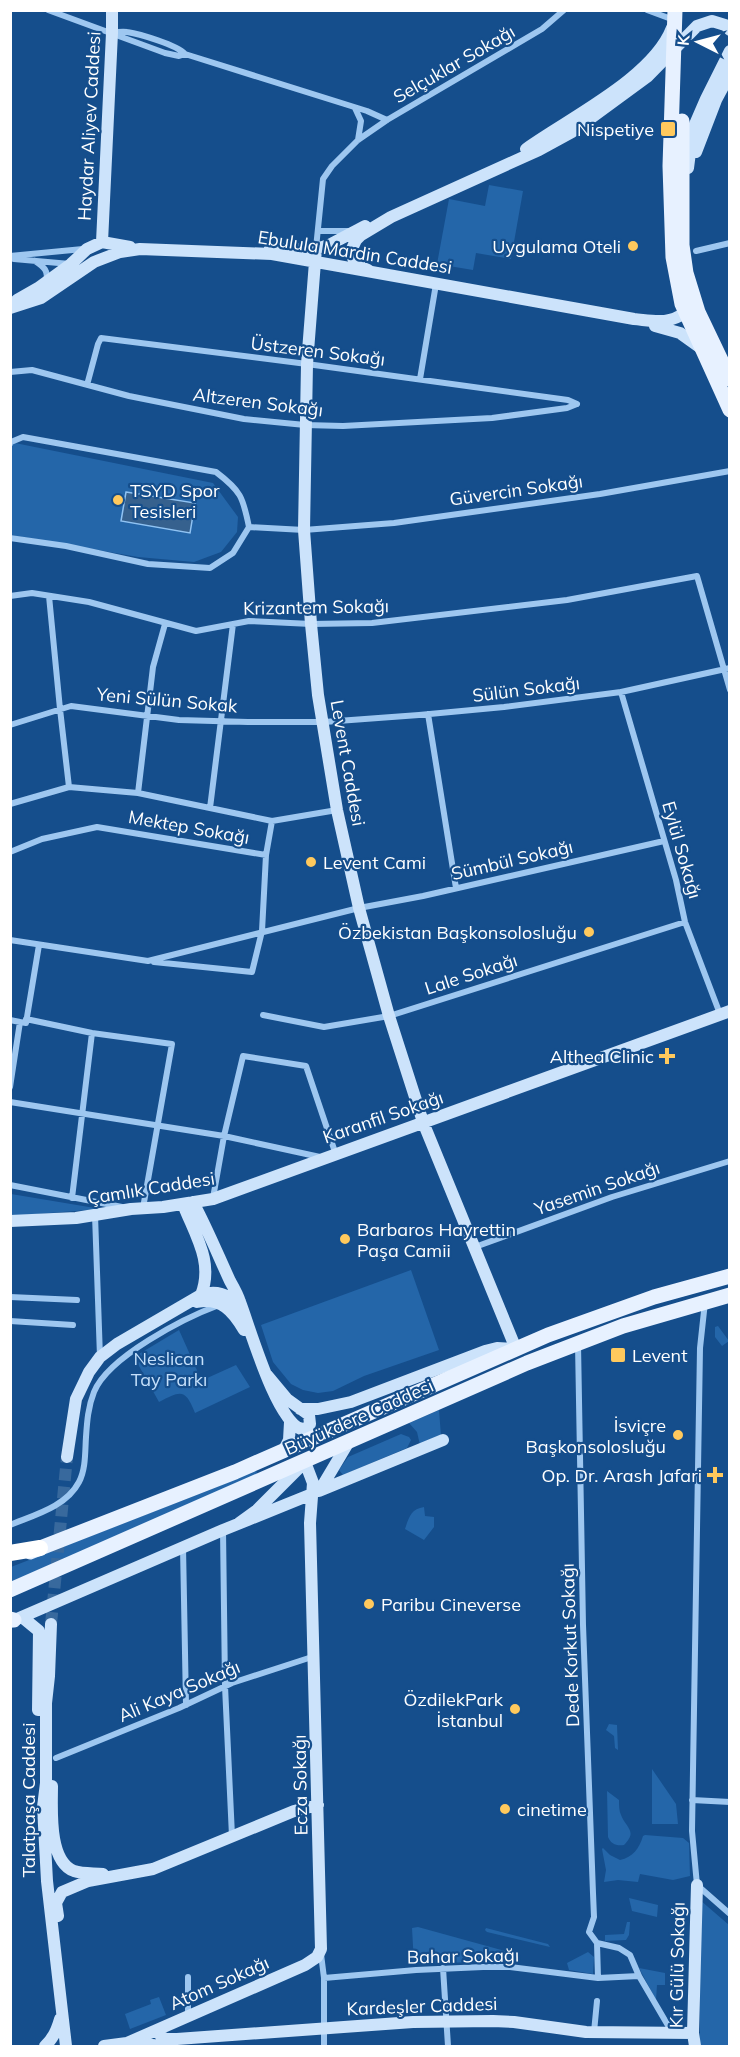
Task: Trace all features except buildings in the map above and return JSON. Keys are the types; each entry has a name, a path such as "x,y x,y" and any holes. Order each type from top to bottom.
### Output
{"highway":[{"path":"10,1553 40,1548"}],"main road":[{"path":"679,14 682,245 690,308 704,351 729,410"},
{"path":"679,14 671,209 675,266 679,295 704,326 729,379"},
{"name":"Büyükdere Caddesi","path":"10,1560 283,1452 574,1325 729,1276"},
{"name":"Büyükdere Caddesi","path":"10,1590 527,1363 652,1317 729,1295"},
{"path":"283,1452 305,1462"}],"street":[{"path":"48,10 165,53 179,56 184,54 374,113 387,120"},
{"name":"Haydar Aliyev Caddesi","path":"102,242 112,10"},
{"name":"Selçuklar Sokağı","path":"316,249 323,179 332,166 358,140 387,120 528,39 553,22 564,10"},
{"path":"512,162 534,143 643,69 662,50 679,14 646,10"},
{"path":"254,252 282,248 316,249 329,245 353,231 391,217 572,132 647,77 712,10"},
{"path":"697,26 712,21 725,25 729,30"},
{"path":"683,208 693,129 729,51"},
{"path":"683,208 702,133 729,74"},
{"path":"355,107 361,121 358,140"},
{"path":"372,272 355,262 351,251 353,244 361,235 391,217"},
{"path":"318,231 353,231"},
{"path":"10,257 90,265 102,242"},
{"path":"10,306 46,283 87,249 102,242 140,249"},
{"path":"696,251 729,243"},
{"path":"10,257 87,249"},
{"name":"Ebulula Mardin Caddesi","path":"10,306 41,298 90,265 120,252 140,249 254,252 634,319"},
{"name":"Levent Caddesi","path":"316,249 307,364 304,530 310,624 337,810 359,908 389,1016 423,1122 516,1349"},
{"path":"35,261 44,267 48,274 46,283"},
{"path":"420,379 436,284"},
{"path":"634,319 668,322 690,308"},
{"path":"634,319 680,333 704,351"},
{"name":"Üstzeren Sokağı","path":"87,385 101,338 420,379 568,400 578,404"},
{"name":"Altzeren Sokağı","path":"10,372 32,370 129,396 244,419 305,425 344,426 492,418 567,408 578,404"},
{"path":"10,444 23,437 216,472 235,487 245,503 249,527 233,553 210,568 148,564 66,546 10,538"},
{"name":"Güvercin Sokağı","path":"249,527 304,530 394,523 610,493 729,471"},
{"name":"Krizantem Sokağı","path":"10,596 32,593 89,602 196,631 249,621 310,624 372,623 562,600 697,576 726,669"},
{"path":"50,596 69,787"},
{"path":"138,793 153,667 165,624"},
{"path":"210,808 233,624"},
{"path":"726,669 729,690"},
{"name":"Sülün Sokağı","path":"324,722 504,707 621,692 726,669"},
{"name":"Eylül Sokağı","path":"621,692 686,922 725,1012"},
{"name":"Yeni Sülün Sokak","path":"10,725 70,706 179,720 324,722"},
{"path":"428,714 456,888"},
{"path":"10,804 69,787 138,793 272,821"},
{"name":"Mektep Sokağı","path":"10,852 42,839 97,827 266,855 272,821 337,810"},
{"name":"Sümbül Sokağı","path":"148,961 359,908 664,841"},
{"path":"262,932 266,855"},
{"name":"Lale Sokağı","path":"263,1015 324,1027 389,1016 686,922"},
{"name":"Sümbül Sokağı","path":"10,940 148,961 252,972 262,932"},
{"path":"10,1087 39,945"},
{"name":"Karanfil Sokağı","path":"10,1102 224,1136 331,1157 725,1012"},
{"path":"10,1020 23,1020 92,1033 172,1044 157,1125 137,1208 10,1185"},
{"path":"72,1198 92,1033"},
{"path":"205,1224 213,1199 224,1136 243,1056 306,1066 331,1157"},
{"name":"Çamlık Caddesi","path":"10,1221 76,1218 213,1199 331,1157"},
{"name":"Yasemin Sokağı","path":"475,1247 612,1197 729,1161"},
{"path":"188,1203 205,1224 243,1311 254,1347"},
{"path":"188,1203 207,1265 207,1278 201,1295"},
{"path":"95,1215 100,1357"},
{"path":"68,1457 76,1399 89,1372 100,1357 117,1344 207,1293 224,1294 238,1303 243,1311"},
{"path":"10,1296 77,1300"},
{"path":"184,1306 202,1301 222,1304 236,1317 254,1347 272,1389 290,1422 301,1429 308,1428 309,1415 275,1387 267,1375"},
{"path":"705,1301 700,1348 692,1831 697,1885 729,1914"},
{"path":"10,1525 51,1508 67,1496 79,1482 83,1469 88,1408 94,1390 110,1369 150,1340 222,1304"},
{"path":"10,1320 73,1325"},
{"name":"Dede Korkut Sokağı","path":"578,1343 583,1625 594,1917 590,1932 597,1943 598,1978"},
{"path":"300,1409 318,1409 351,1401 485,1351 497,1348 516,1349"},
{"path":"283,1452 289,1440 290,1422"},
{"path":"14,1620 239,1523 443,1440"},
{"path":"315,1493 348,1443"},
{"path":"239,1523 281,1487 305,1462 315,1493"},
{"name":"Ecza Sokağı","path":"315,1493 310,1523 321,1949 324,1978 324,2046"},
{"path":"223,1530 225,1686 232,1837"},
{"path":"183,1547 186,1705"},
{"path":"14,1620 39,1631 39,1774 43,1807"},
{"name":"Talatpaşa Caddesi","path":"51,1624 46,1703 46,1783 43,1807 47,1881 66,2046"},
{"name":"Ali Kaya Sokağı","path":"56,1758 186,1705 225,1686 315,1656"},
{"path":"49,1676 52,1702 51,1759 54,1844 63,1861 72,1870 116,1875"},
{"path":"692,1800 729,1802"},
{"path":"54,1938 58,1918 56,1904 62,1892 88,1881 153,1869 294,1811 318,1805"},
{"name":"Kır Gülü Sokağı","path":"695,2046 693,2033 697,1885"},
{"path":"597,1943 620,1948 630,1955 639,1976 673,2034"},
{"name":"Atom Sokağı","path":"127,2043 305,1965 317,1958 321,1949"},
{"name":"Bahar Sokağı","path":"324,1978 443,1968 510,1967 598,1978 639,1976"},
{"path":"443,1968 448,2046"},
{"path":"188,1977 188,2016"},
{"path":"594,2032 597,2001"},
{"path":"45,2046 57,2030 61,2012"},
{"name":"Kardeşler Caddesi","path":"156,2031 165,2039 177,2039 413,2022 514,2022 594,2032 693,2033"},
{"path":"104,2046 127,2043 165,2046"}],"green space":[{"path":"489,185 523,191 511,259 476,253 473,270 437,264 449,199 485,206"},
{"name":"TSYD Spor Tesisleri","path":"10,442 213,483 238,517 237,532 221,552 194,562 138,557 11,535"},
{"path":"11,1194 101,1209 11,1216"},
{"path":"411,1270 439,1350 364,1376 333,1391 318,1393 303,1390 291,1384 273,1362 261,1325"},
{"path":"718,1326 729,1341 722,1346 715,1337 715,1327"},
{"name":"Neslican Tay Parkı","path":"179,1330 200,1377 205,1379 236,1365 250,1387 195,1413 188,1399 182,1394 159,1402 134,1357"},
{"path":"439,1410 441,1436 420,1445 417,1432 409,1423"},
{"path":"401,1434 411,1440 407,1448 343,1475 339,1470 348,1457"},
{"path":"256,1470 257,1474 11,1582 11,1567"},
{"path":"424,1507 425,1516 434,1517 434,1527 424,1540 405,1529 413,1512"},
{"path":"609,1724 617,1725 618,1750 615,1748 614,1736 606,1730"},
{"path":"652,1769 676,1804 678,1824 652,1824"},
{"path":"607,1791 619,1800 620,1813 631,1833 624,1845 614,1844 608,1837"},
{"path":"645,1835 683,1838 689,1843 690,1876 673,1880 640,1874 638,1882 618,1880 604,1882 606,1870 602,1849 620,1860 625,1859 635,1852"},
{"path":"629,1898 658,1905 657,1917 632,1911"},
{"path":"700,1900 729,1925 729,2046 700,2046"},
{"path":"627,1922 630,1922 629,1935 626,1940 605,1941 605,1935 624,1934"},
{"path":"418,1927 505,1951 506,1961 414,1964 412,1928"},
{"path":"486,1928 548,1944 550,1947 487,1932"},
{"path":"588,1952 594,1957 593,1974 569,1970 567,1963"},
{"path":"639,1968 665,1973 665,1985 657,1985 656,2000"},
{"path":"159,1997 166,2015 130,2029 125,2014 151,2004 150,2000"}],"shaded area":[{"path":"126,492 195,503 190,533 121,521"}],"tunnel":[{"path":"51,1624 67,1457"}],"place":[{"name":"Nispetiye","path":"668,129"},
{"name":"Uygulama Oteli","path":"633,246"},
{"name":"TSYD Spor Tesisleri","path":"118,500"},
{"name":"Levent Cami","path":"311,862"},
{"name":"Özbekistan Başkonsolosluğu","path":"589,932"},
{"name":"Althea Clinic","path":"667,1056"},
{"name":"Barbaros Hayrettin Paşa Camii","path":"345,1239"},
{"name":"Levent","path":"618,1355"},
{"name":"İsviçre Başkonsolosluğu","path":"678,1435"},
{"name":"Op. Dr. Arash Jafari","path":"715,1475"},
{"name":"Paribu Cineverse","path":"369,1604"},
{"name":"ÖzdilekPark İstanbul","path":"515,1709"},
{"name":"cinetime","path":"505,1809"}]}
